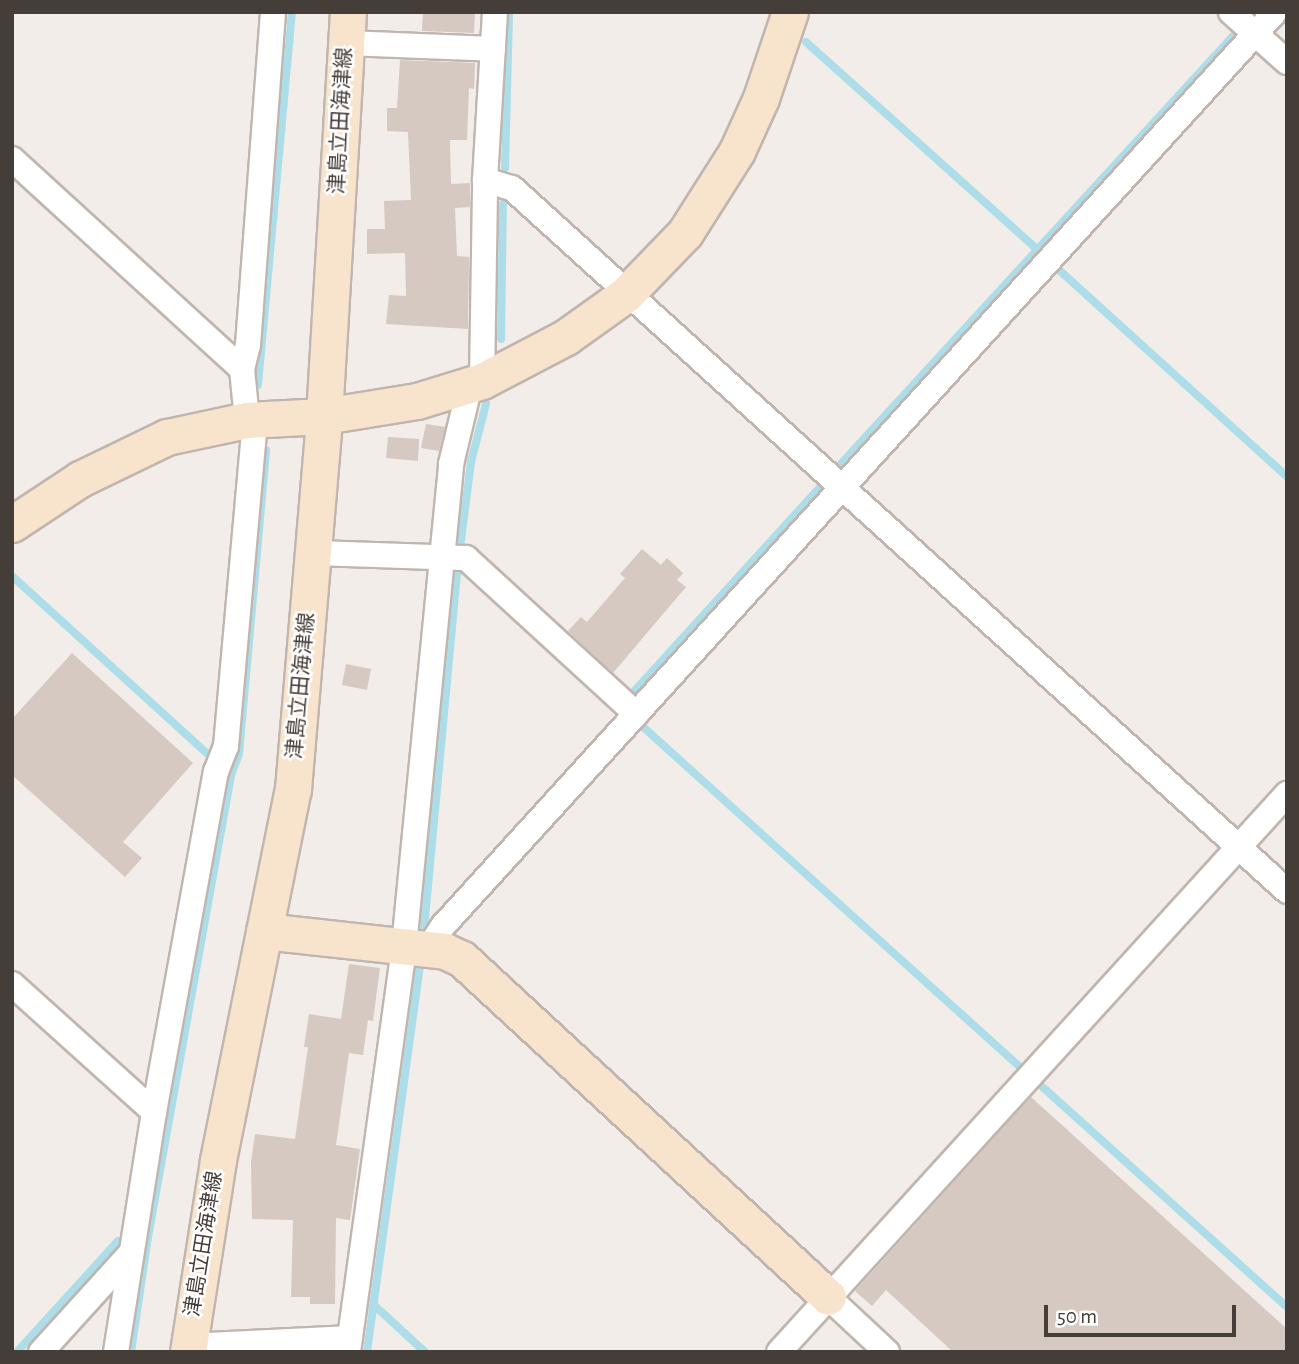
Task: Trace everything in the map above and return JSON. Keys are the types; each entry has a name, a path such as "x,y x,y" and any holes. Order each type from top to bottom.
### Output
{"street":[{"path":"116,1352 154,1112 216,772 226,746 251,420 242,369 248,345 273,12"},
{"path":"188,1349 349,1345 416,948 440,557 451,464 476,383 495,12"},
{"path":"1231,12 1287,62"},
{"path":"416,948 443,926 1275,12"},
{"path":"12,524 80,479 167,437 251,420 324,416 417,401 476,383 566,337 626,294 685,233 737,151 761,98 787,14"},
{"path":"347,28 493,49"},
{"name":"津島立田海津線","path":"188,1349 218,1160 293,789 324,416 347,28"},
{"path":"12,159 242,369"},
{"path":"485,180 512,188 1287,891"},
{"path":"313,553 466,558 636,714"},
{"path":"779,1352 1287,794"},
{"path":"264,931 445,951 462,959 887,1352"},
{"path":"12,984 154,1112"},
{"path":"41,1352 130,1254"}],"building":[{"path":"423,12 475,12 474,33 422,31"},
{"path":"400,60 475,63 474,89 469,88 467,140 450,140 451,184 470,183 470,207 455,208 457,256 469,257 468,329 386,324 389,295 406,296 405,253 367,254 367,229 385,229 384,201 411,200 408,132 387,131 387,108 397,108"},
{"path":"426,424 445,427 439,451 421,448"},
{"path":"388,437 419,439 418,461 386,458"},
{"path":"642,549 661,565 667,558 683,573 677,580 686,587 613,673 568,631 581,617 587,622 625,578 620,574"},
{"path":"72,653 193,763 123,842 142,858 125,877 12,775 12,719"},
{"path":"346,664 371,669 367,690 342,685"},
{"path":"349,964 380,968 373,1021 368,1020 363,1055 349,1053 336,1145 360,1149 350,1220 336,1218 335,1304 310,1304 310,1297 291,1297 293,1220 252,1219 251,1162 255,1134 295,1139 308,1047 304,1047 309,1014 341,1019"},
{"path":"1031,1097 1287,1329 1287,1352 953,1352 886,1290 872,1306 855,1291"}],"waterway":[{"path":"258,385 292,12"},
{"path":"505,168 509,12"},
{"path":"839,466 1235,34"},
{"path":"806,42 1041,253"},
{"path":"501,339 503,204"},
{"path":"1058,269 1287,477"},
{"path":"460,548 471,462 486,404"},
{"path":"131,1352 148,1237 231,775 239,754 266,450"},
{"path":"630,696 821,486"},
{"path":"424,929 457,571 465,570 468,573"},
{"path":"12,576 210,756"},
{"path":"642,726 1021,1068"},
{"path":"367,1352 420,964"},
{"path":"1037,1082 1287,1307"},
{"path":"17,1352 118,1241"},
{"path":"374,1305 425,1352"}]}
